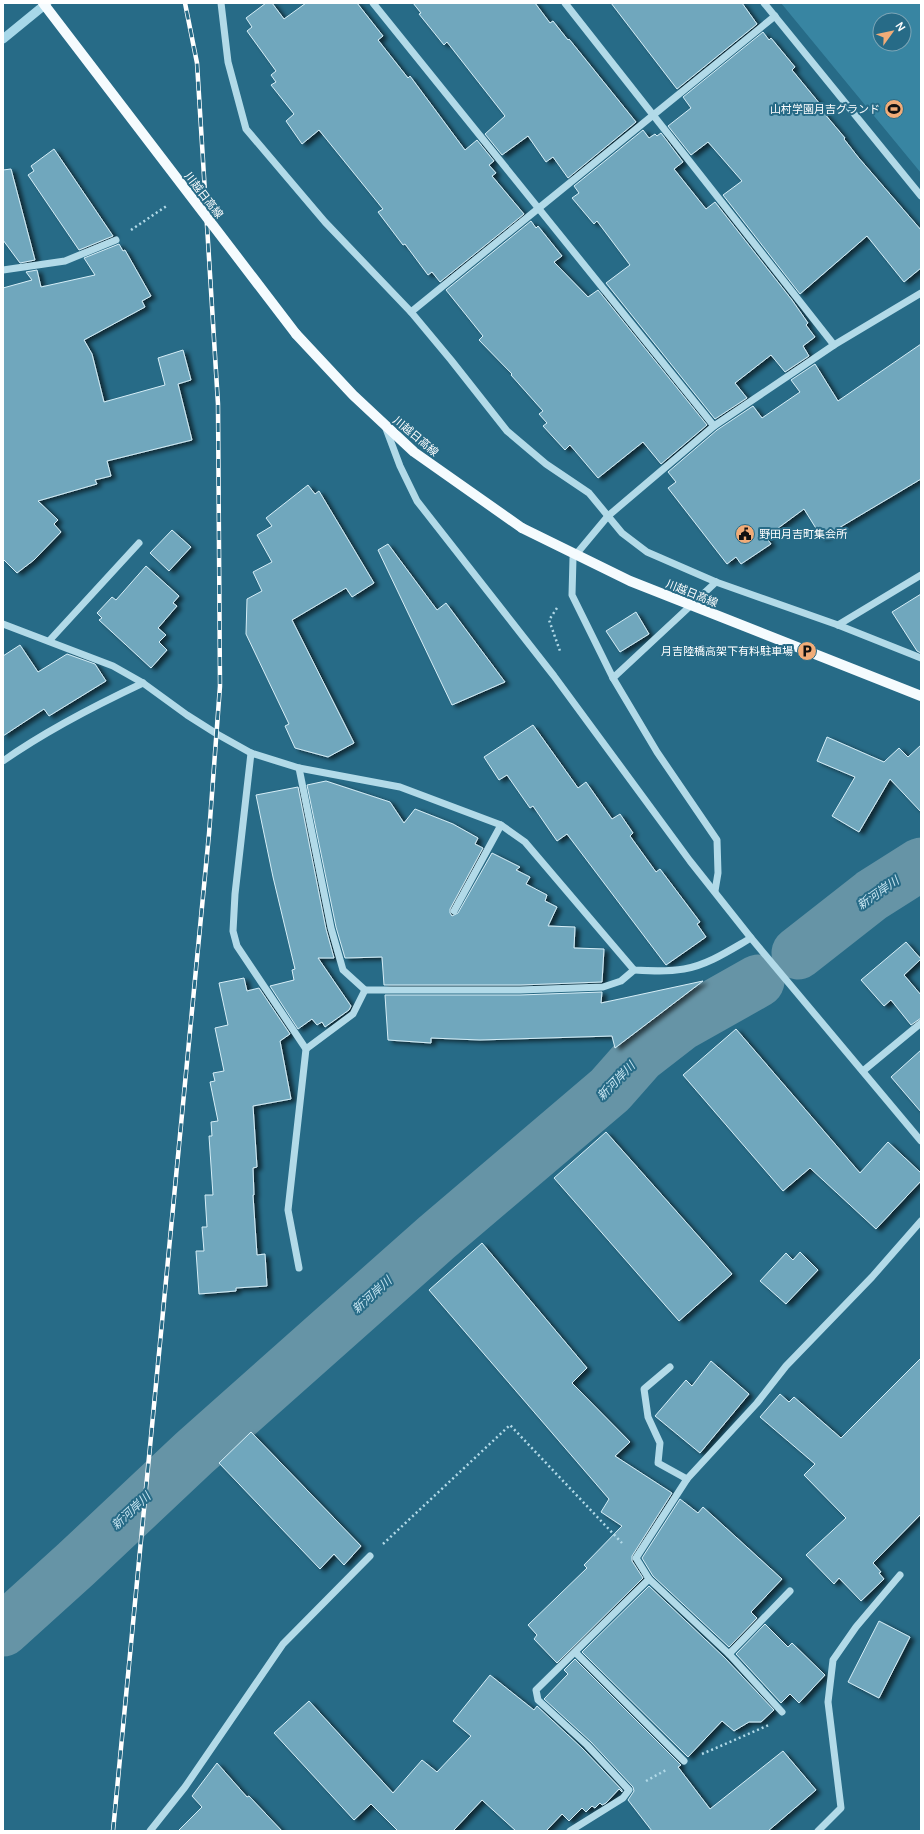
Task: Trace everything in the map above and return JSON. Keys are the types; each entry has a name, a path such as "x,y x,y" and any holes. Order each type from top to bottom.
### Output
{"main road":[{"name":"川越日高線","path":"42,3 296,334 353,395 414,452 522,528 630,581 921,696"}],"street":[{"path":"222,3 228,62 246,129 325,222 411,312 507,431 546,464 588,494 622,532 647,552 716,582 838,625 921,658"},
{"path":"373,3 714,426"},
{"path":"565,3 654,113 834,345"},
{"path":"764,3 921,196"},
{"path":"411,312 775,16"},
{"path":"3,270 65,261 116,240"},
{"path":"715,891 718,873 717,840 657,752 613,678 572,595 573,558 608,516 714,426 834,345 921,293"},
{"path":"385,426 400,466 417,501 554,676 690,861 751,938 921,1141"},
{"path":"50,641 139,543"},
{"path":"838,625 921,575"},
{"path":"613,678 716,582"},
{"path":"3,624 113,666 143,683 187,715 251,753 299,768 400,788 501,825 525,842 634,970"},
{"path":"3,761 61,724 106,700 143,683"},
{"path":"251,753 235,894 233,931 237,946 306,1049 288,1210 299,1268"},
{"path":"299,768 331,928 343,970 365,990 520,990 603,987 621,981 634,970 660,972 685,969 713,960 751,938"},
{"path":"454,911 501,825"},
{"path":"306,1049 353,1014 365,990"},
{"path":"863,1071 921,1023"},
{"path":"782,1712 729,1654 649,1579 636,1558 687,1479 757,1403 786,1366 872,1277 921,1221"},
{"path":"670,1367 644,1389 648,1418 660,1443 658,1463 687,1479"},
{"path":"150,1831 185,1787 283,1644 370,1556"},
{"path":"820,1830 841,1808 828,1702 833,1660 856,1626 900,1575"},
{"path":"570,1831 623,1798 629,1790 587,1745 538,1700 536,1690 576,1653 649,1579"},
{"path":"729,1654 790,1591"},
{"path":"576,1653 684,1761"}],"path":[{"path":"116,240 168,204"},
{"path":"554,676 562,656 549,620 558,605 572,595"},
{"path":"370,1556 510,1425 636,1558"},
{"path":"629,1790 684,1761 778,1721 782,1712"}],"shaded area":[{"name":"山村学園月吉グランド","path":"781,3 921,3 921,173"}],"building":[{"path":"266,3 272,3 284,19 306,3 357,3 383,36 378,40 408,78 410,76 465,150 477,140 494,161 489,165 496,173 492,176 524,214 440,282 432,272 428,275 405,244 403,245 378,212 383,209 319,130 302,144 286,121 294,114 271,85 276,82 271,75 276,71 247,31 252,27 246,18"},
{"path":"413,3 535,3 550,23 553,21 568,40 569,39 636,122 568,178 553,157 546,162 528,136 502,155 485,134 505,116 447,42 444,45 419,14 421,13"},
{"path":"611,3 742,3 757,24 677,89"},
{"path":"763,32 769,40 771,38 795,67 792,70 820,104 818,106 845,138 844,139 858,157 921,230 921,268 904,282 867,236 800,294 723,195 742,181 708,142 691,155 668,126 691,108 683,97"},
{"path":"643,130 649,138 655,134 657,136 661,133 683,162 674,169 706,209 715,202 792,300 808,323 806,325 815,337 803,346 809,356 785,372 771,355 735,383 747,398 715,419 606,283 630,265 597,221 594,224 572,198 579,193 574,186"},
{"path":"54,149 113,236 79,250 28,175 34,171 31,166"},
{"path":"11,169 35,260 20,263 3,240 3,170"},
{"path":"531,221 536,228 538,226 562,256 554,262 588,297 598,290 707,425 661,464 643,442 598,478 570,445 565,450 543,426 547,423 539,414 543,411 511,375 512,374 479,340 483,336 446,290"},
{"path":"119,244 123,251 125,250 151,296 142,301 145,307 84,340 92,354 104,402 165,385 158,358 183,350 191,380 178,384 192,440 107,461 111,476 95,480 97,484 38,501 58,520 54,524 61,532 34,560 17,573 3,559 3,288 32,280 26,272 37,270 41,287 95,275 84,258"},
{"path":"921,344 921,479 822,538 804,509 766,537 771,544 741,564 736,557 727,564 668,488 676,482 668,472 717,430 753,406 762,418 800,392 791,380 815,364 838,401"},
{"path":"308,485 315,494 319,491 374,583 352,597 346,588 292,620 354,743 328,757 295,748 285,726 289,724 246,634 247,599 262,591 253,572 272,562 257,535 272,526 266,518"},
{"path":"172,530 191,547 169,571 150,553"},
{"path":"388,544 437,610 446,603 505,682 452,705 378,550"},
{"path":"146,566 179,596 173,603 177,606 158,628 166,635 159,642 167,650 151,668 99,620 102,618 97,613 112,597 116,600"},
{"path":"921,594 921,653 917,651 892,612"},
{"path":"636,612 649,634 620,652 606,631"},
{"path":"20,645 38,672 67,654 95,664 106,681 49,716 44,709 3,736 3,656"},
{"path":"533,725 578,788 586,782 612,819 620,814 633,833 630,836 656,872 660,869 700,922 697,924 706,937 666,965 567,834 557,841 533,806 530,808 507,775 499,780 484,757"},
{"path":"827,737 884,762 899,748 908,757 921,745 921,812 890,779 859,832 832,816 855,777 817,761"},
{"path":"326,781 390,802 404,823 415,809 453,824 478,838 475,844 483,848 450,909 452,916 458,913 492,853 520,867 516,870 530,877 526,884 547,895 545,901 557,907 548,926 575,927 574,948 604,949 602,982 520,985 384,985 382,957 345,958 336,927 307,785"},
{"path":"298,787 326,929 334,958 318,958 351,1006 349,1010 325,1027 322,1022 317,1025 312,1019 298,1029 270,986 294,980 292,970 295,969 273,877 256,795"},
{"path":"906,942 921,959 904,975 921,995 921,1018 911,1025 891,1000 884,1006 861,980"},
{"path":"244,978 247,991 259,988 290,1034 280,1041 291,1099 253,1106 257,1167 253,1168 253,1195 257,1255 265,1254 267,1286 236,1288 236,1291 199,1294 196,1251 204,1251 202,1227 207,1227 205,1195 213,1195 209,1136 212,1136 211,1122 218,1121 210,1082 215,1081 213,1073 224,1071 215,1028 228,1025 219,983"},
{"path":"703,981 615,1048 612,1036 480,1040 431,1038 431,1043 388,1040 385,995 520,995 602,992 601,1003"},
{"path":"736,1029 860,1173 888,1142 921,1173 921,1181 876,1229 810,1168 783,1191 683,1075"},
{"path":"921,1050 921,1112 891,1077"},
{"path":"606,1132 732,1274 679,1321 554,1178"},
{"path":"482,1243 587,1368 572,1383 630,1442 615,1456 672,1493 632,1556 632,1561 643,1578 557,1663 534,1639 537,1635 528,1625 587,1568 584,1565 622,1526 601,1512 609,1499 429,1290"},
{"path":"800,1252 818,1270 786,1304 760,1281 786,1253 793,1260"},
{"path":"921,1358 921,1514 873,1563 881,1572 879,1573 884,1579 861,1601 839,1578 834,1584 806,1555 846,1518 804,1475 815,1464 760,1417 780,1394 789,1402 794,1397 841,1438"},
{"path":"711,1361 749,1394 700,1453 655,1416 686,1380 692,1386"},
{"path":"251,1432 361,1546 344,1565 334,1554 320,1569 219,1463"},
{"path":"680,1499 698,1513 703,1507 782,1579 751,1612 757,1618 729,1647 653,1576 642,1558"},
{"path":"649,1586 725,1658 774,1710 761,1722 749,1722 734,1731 722,1721 688,1757 582,1652"},
{"path":"879,1621 910,1637 879,1698 848,1682"},
{"path":"765,1624 788,1647 792,1643 825,1675 799,1703 790,1694 781,1703 736,1654"},
{"path":"575,1659 681,1765 678,1767 710,1809 783,1751 816,1790 768,1831 652,1831 628,1800 634,1791 633,1787 591,1742 544,1699 568,1674 564,1670"},
{"path":"490,1675 534,1710 537,1706 583,1749 622,1790 622,1792 619,1789 606,1803 602,1805 600,1803 595,1808 592,1806 586,1812 582,1808 569,1821 562,1814 546,1831 516,1831 482,1800 453,1831 398,1831 371,1804 354,1820 274,1733 309,1701 393,1793 422,1760 437,1772 471,1736 453,1721"},
{"path":"217,1763 247,1797 249,1796 282,1831 178,1831 202,1807 192,1796"}],"waterway":[{"path":"3,39 47,3"},
{"name":"新河岸川","path":"798,953 872,895 921,864"},
{"name":"新河岸川","path":"3,1630 76,1564 194,1453 436,1238 610,1090 640,1056 680,1025 758,981"}],"railway":[{"path":"113,1831 209,834 220,686 218,404 197,63 185,3"}],"place":[{"name":"山村学園月吉グランド","path":"894,109"},
{"name":"野田月吉町集会所","path":"745,534"},
{"name":"月吉陸橋高架下有料駐車場","path":"807,651"}]}
